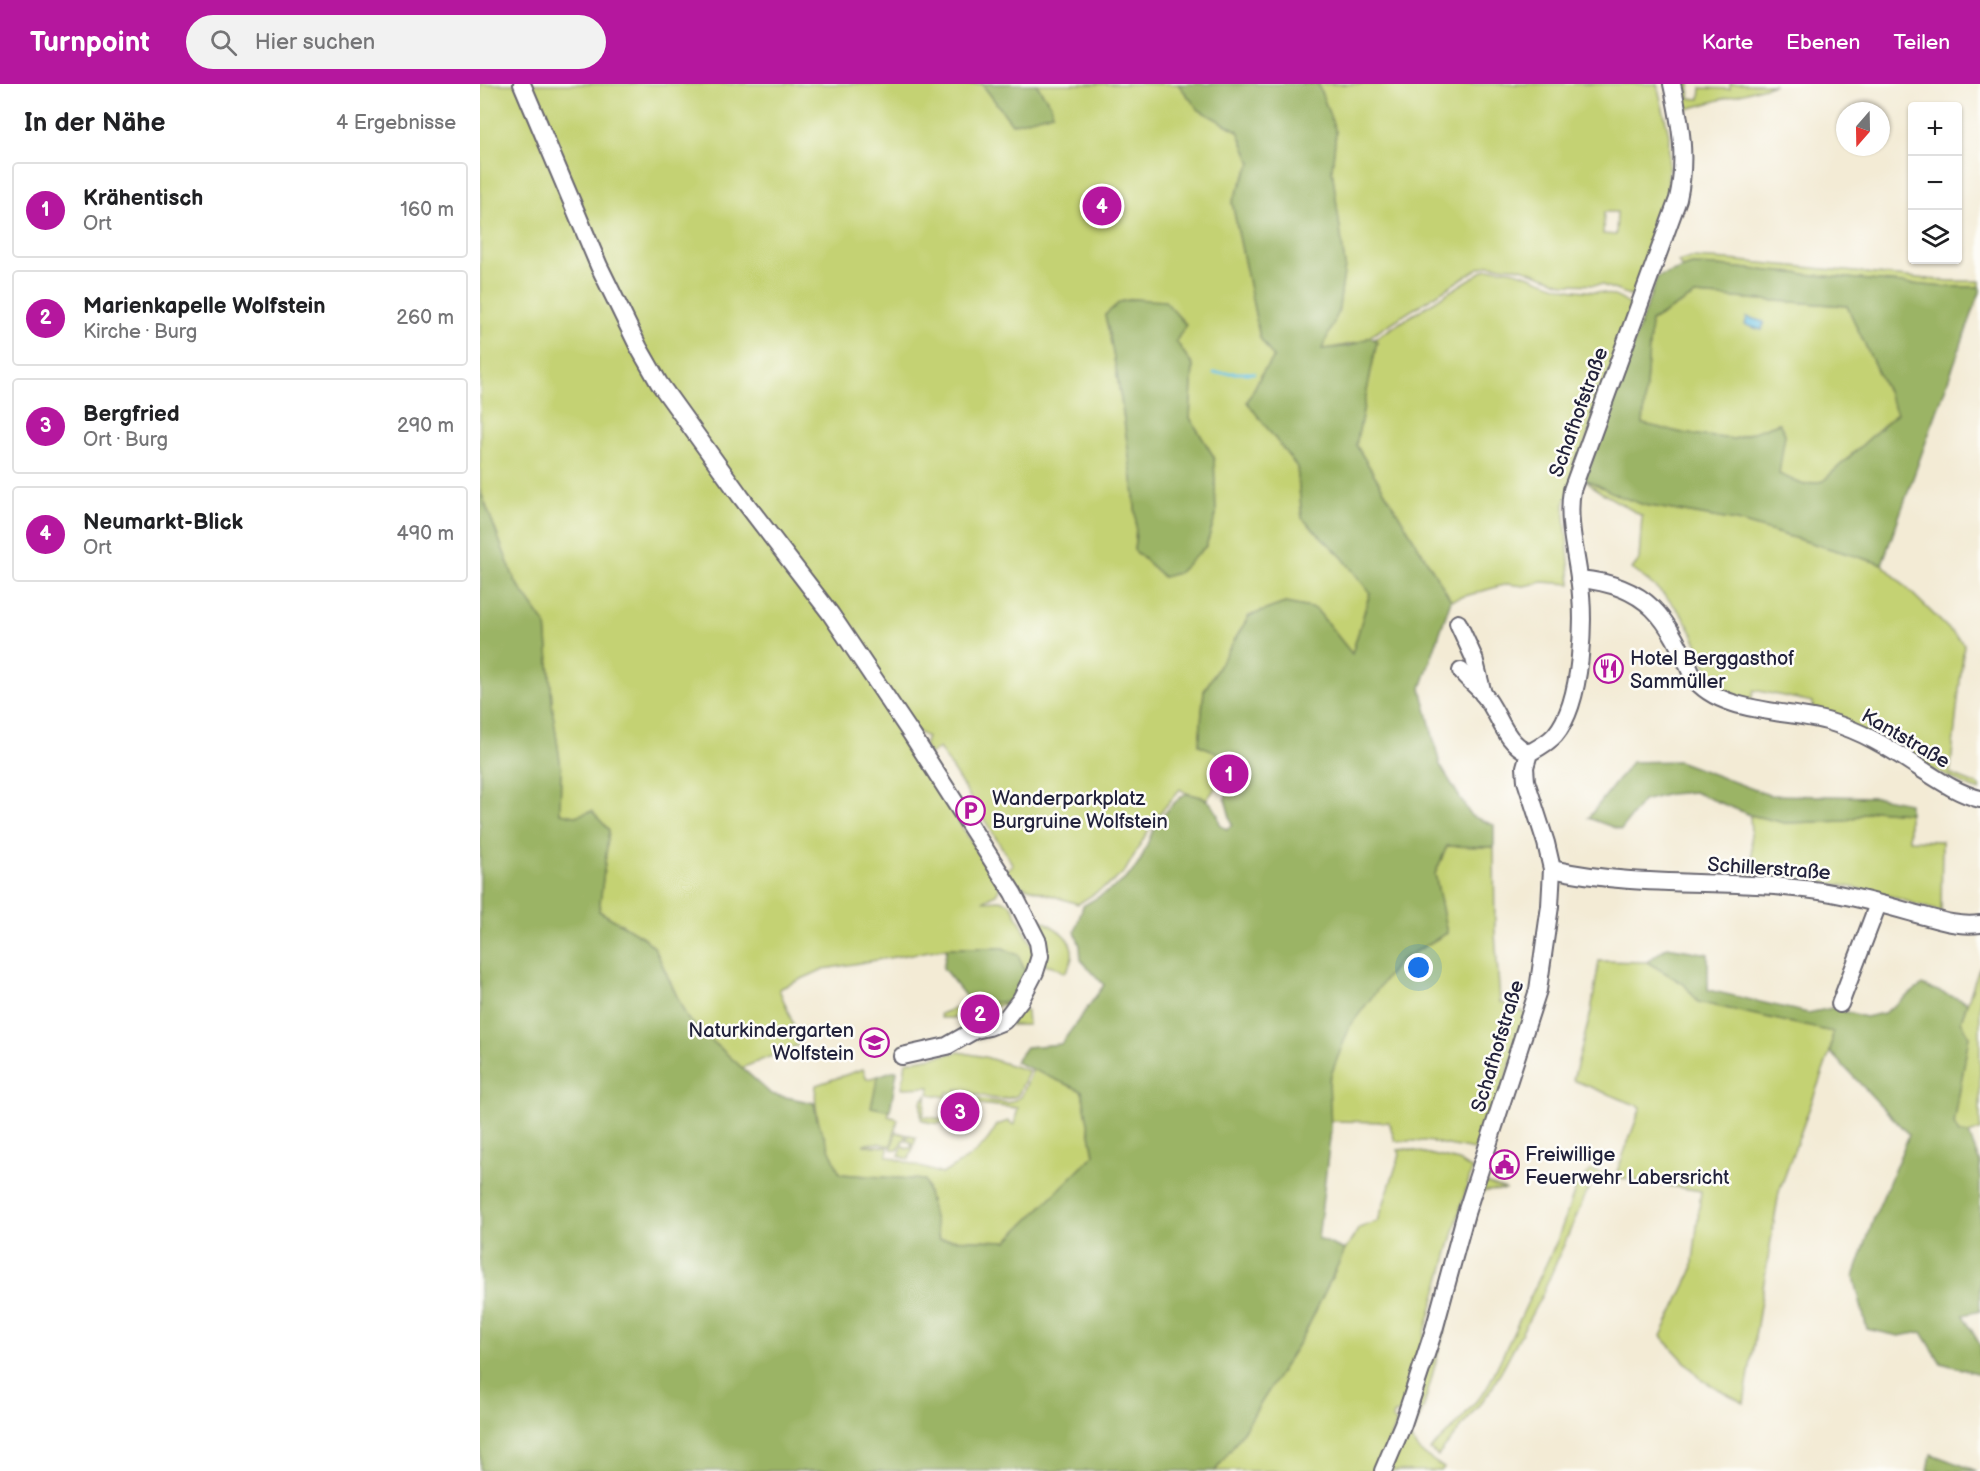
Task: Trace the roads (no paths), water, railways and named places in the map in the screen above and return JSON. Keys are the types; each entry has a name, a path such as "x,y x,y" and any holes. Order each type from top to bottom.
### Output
{"street":[{"path":"522,84 599,266 639,348 659,383 741,497 830,613 912,735 1024,911 1038,942 1040,956 1035,972 1010,1015 998,1024 975,1030 947,1046 902,1056"},
{"name":"Schafhofstraße","path":"1383,1471 1403,1424 1427,1351 1466,1213 1535,1004 1550,906 1552,869 1526,781 1526,767 1529,753 1555,735 1562,725 1573,693 1582,633 1579,579 1570,521 1572,490 1682,185 1684,148 1672,84"},
{"name":"Kantstraße","path":"1579,579 1606,584 1652,606 1666,621 1697,684 1711,693 1746,706 1816,718 1858,732 1884,745 1949,786 1980,799"},
{"path":"1458,623 1474,658 1484,694 1506,734 1516,746 1529,753"},
{"path":"1461,671 1484,694"},
{"name":"Schillerstraße","path":"1552,869 1611,879 1799,889 1844,895 1956,925 1980,924"},
{"path":"1840,1004 1878,904"}],"water":[{"path":"1747,317 1764,322 1762,330 1745,325"}],"waterway":[{"path":"1214,373 1254,373"}],"place":[{"name":"Neumarkt-Blick","path":"1102,206"},
{"name":"Hotel Berggasthof Sammüller","path":"1609,669"},
{"name":"Krähentisch","path":"1229,774"},
{"name":"Wanderparkplatz Burgruine Wolfstein","path":"971,810"},
{"name":"Marienkapelle Wolfstein","path":"980,1014"},
{"name":"Naturkindergarten Wolfstein","path":"875,1042"},
{"name":"Bergfried","path":"960,1112"},
{"name":"Freiwillige Feuerwehr Labersricht","path":"1504,1165"}]}
